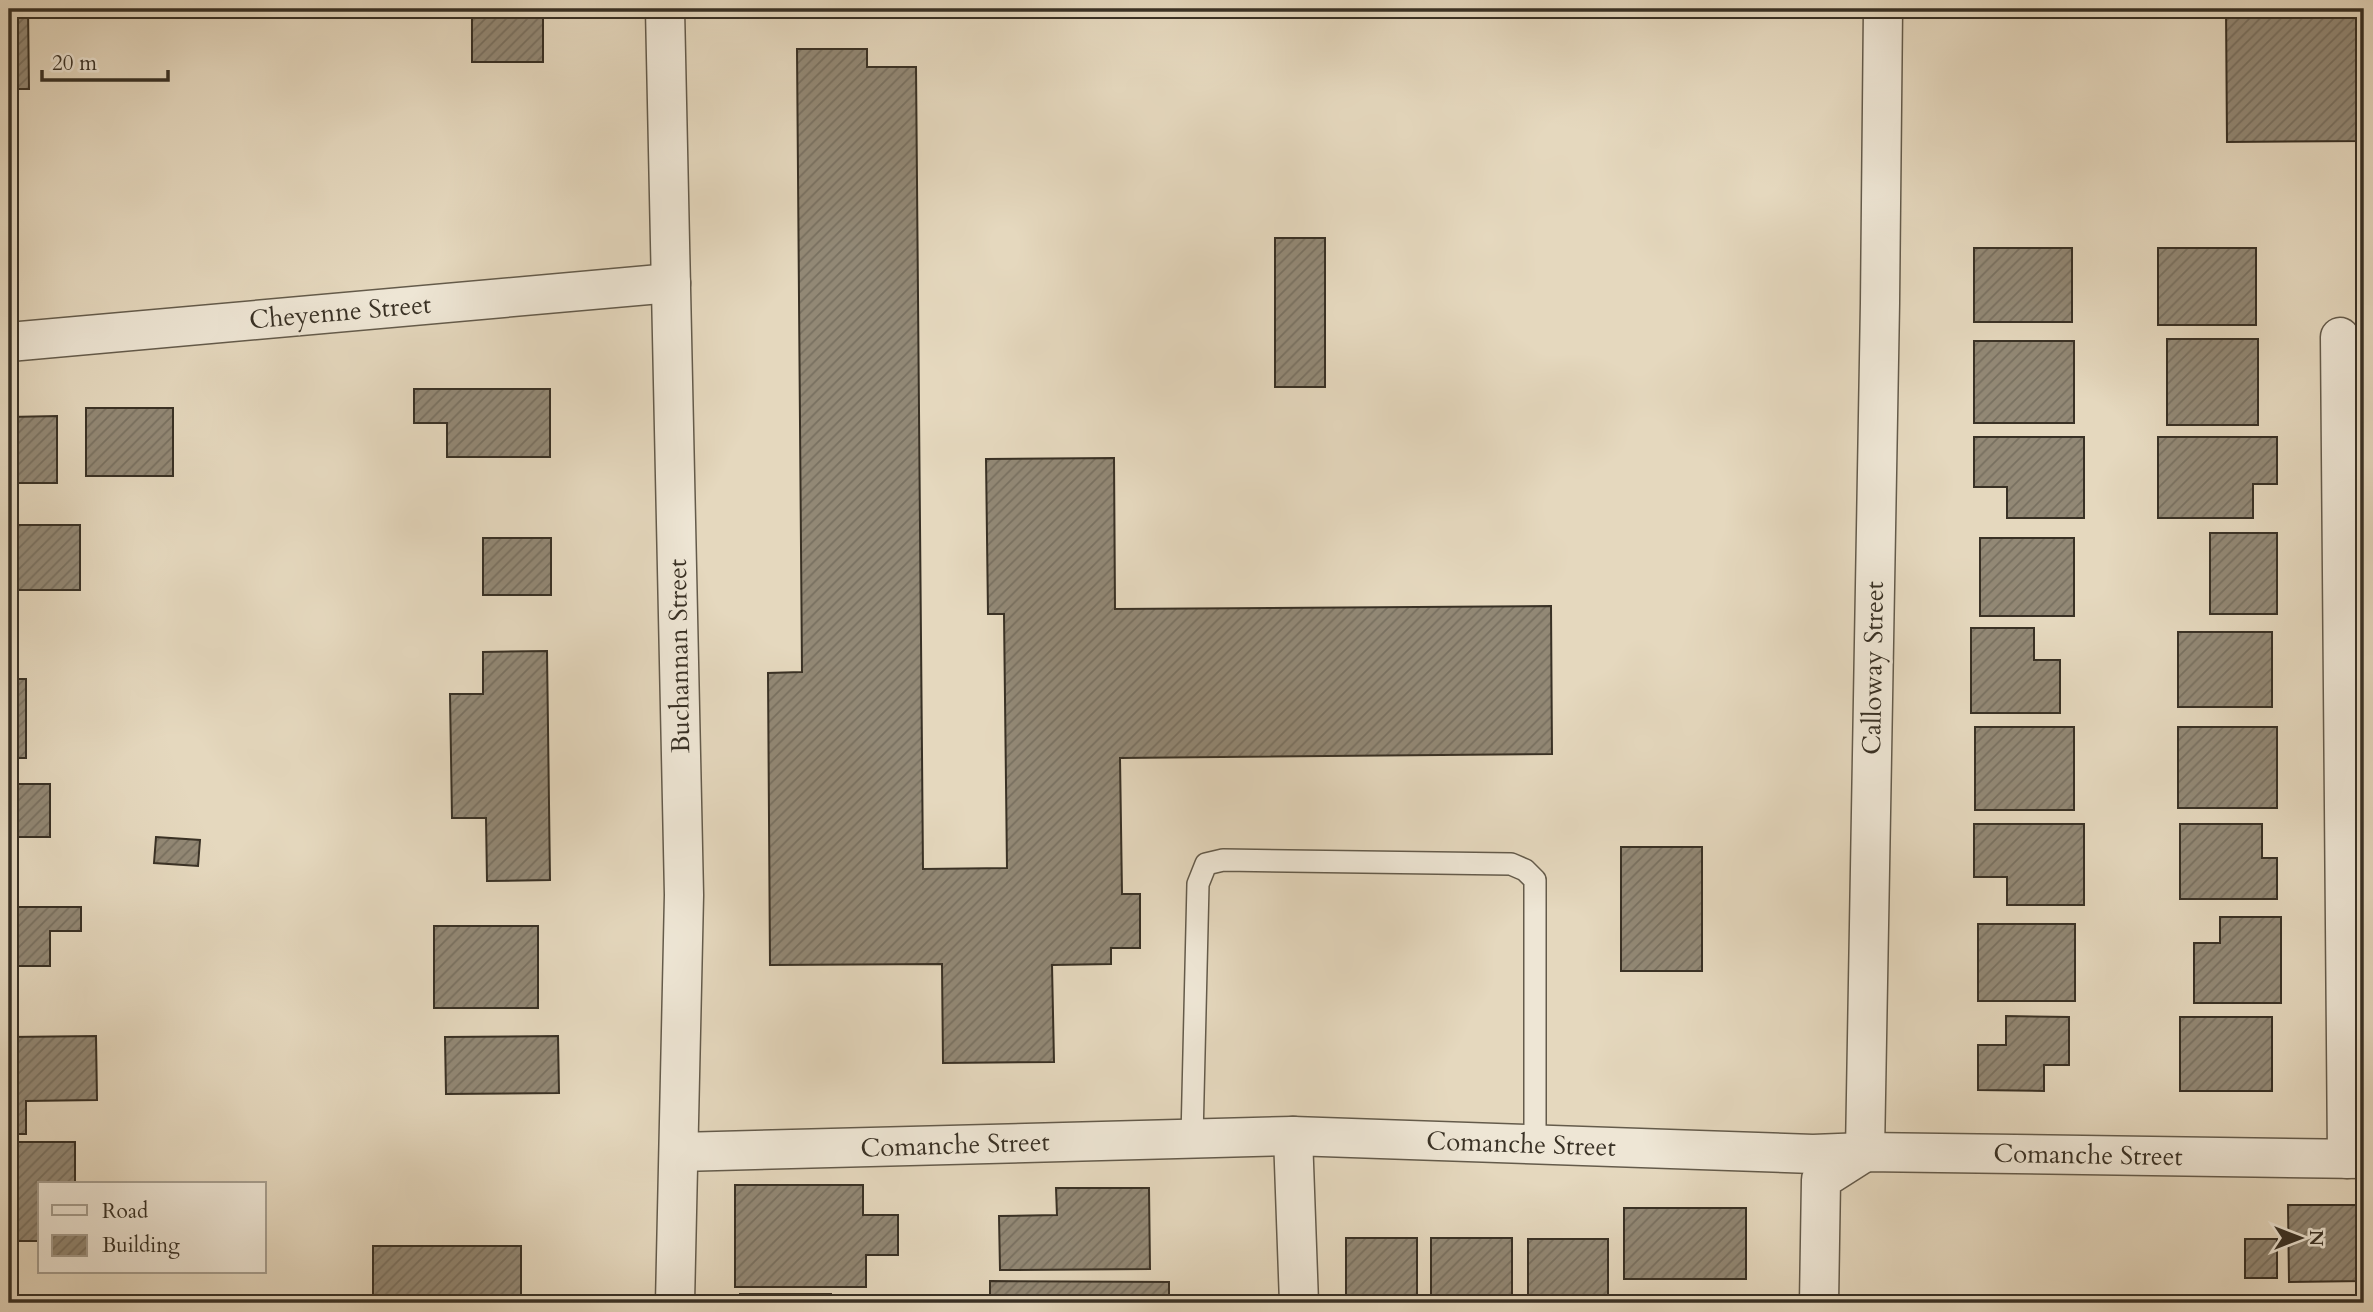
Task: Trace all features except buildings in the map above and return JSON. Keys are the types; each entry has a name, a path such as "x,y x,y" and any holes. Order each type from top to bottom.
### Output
{"street":[{"name":"Buchannan Street","path":"665,9 684,895 676,1303"},
{"name":"Calloway Street","path":"1864,1152 1883,9"},
{"name":"Cheyenne Street","path":"9,342 671,283"},
{"path":"2340,337 2356,1159"},
{"name":"Comanche Street","path":"679,1152 1293,1136 1813,1154 1864,1152 2356,1159"},
{"path":"1293,1136 1299,1303"},
{"path":"1819,1303 1821,1180 1864,1152"}],"lane":[{"path":"1192,1138 1198,884 1206,864 1223,860 1511,864 1525,870 1535,880 1535,1145"}]}
